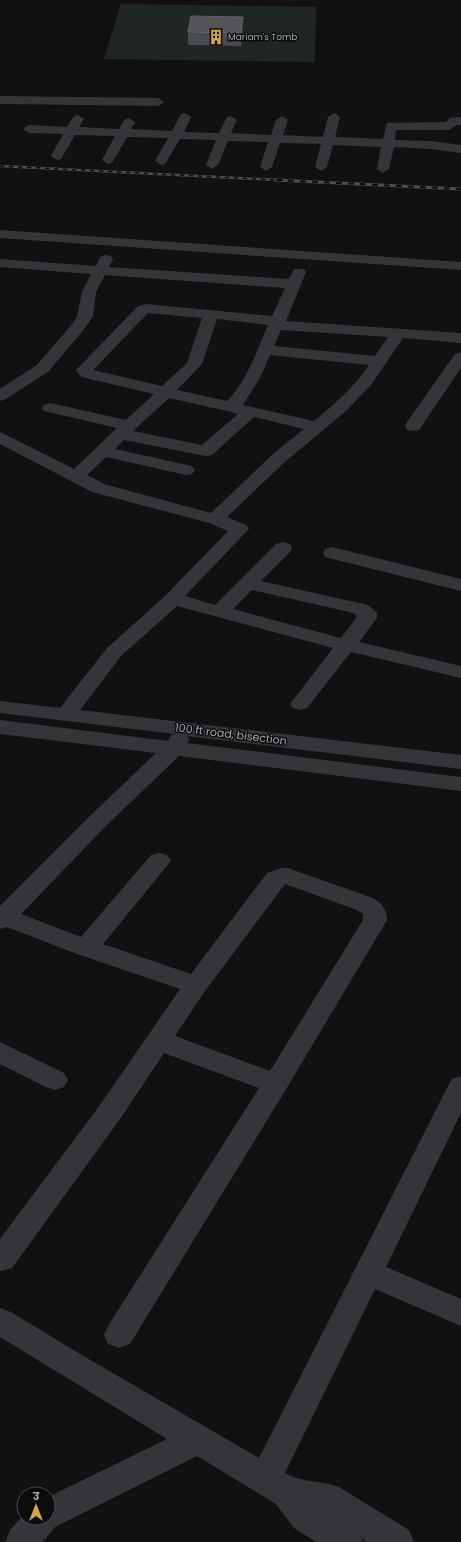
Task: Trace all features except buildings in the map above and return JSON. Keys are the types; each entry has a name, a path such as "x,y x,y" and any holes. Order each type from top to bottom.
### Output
{"street":[{"path":"0,100 158,102"},
{"path":"0,112 30,112"},
{"path":"57,156 80,116 67,113"},
{"path":"161,161 177,134 185,116"},
{"path":"108,160 133,117"},
{"path":"321,167 329,142 334,117"},
{"path":"212,165 226,136 231,120"},
{"path":"266,167 277,139 282,120"},
{"path":"384,169 392,122 443,126 451,125 455,120 461,121"},
{"path":"443,126 444,131 461,134"},
{"path":"29,129 431,145 461,149"},
{"path":"0,234 114,245"},
{"path":"0,240 114,245 305,258 461,271"},
{"path":"0,396 43,368 80,325 85,316 89,292 114,245"},
{"path":"305,258 461,266"},
{"path":"230,407 248,387 278,323 305,258"},
{"path":"0,262 294,284"},
{"path":"318,427 87,374 84,370 143,309 149,308 278,323 461,338"},
{"path":"75,477 194,364 211,315"},
{"path":"215,519 280,457 318,427 350,398 365,382 398,334"},
{"path":"265,350 379,361"},
{"path":"413,426 461,357"},
{"path":"50,408 125,430 206,451 250,412"},
{"path":"0,437 98,488 215,519 240,530 191,576 173,599 114,652 65,714"},
{"path":"103,451 186,470"},
{"path":"220,611 283,548"},
{"path":"332,553 461,585"},
{"path":"247,583 361,609 367,613 367,618 300,704"},
{"path":"173,599 220,611 258,624 461,672"},
{"name":"100 ft road, bisection","path":"0,707 461,762"},
{"path":"0,727 461,784"},
{"path":"188,729 173,749 99,820 2,919 196,984"},
{"path":"86,948 159,861"},
{"path":"2,1259 110,1112 196,984 278,877 288,876 365,904 373,909 376,914 374,920 276,1084 119,1335"},
{"path":"158,1040 276,1084"},
{"path":"0,1052 55,1080"},
{"path":"276,1486 369,1273 461,1086"},
{"path":"369,1273 461,1313"},
{"path":"0,1321 196,1440 276,1486 306,1517 346,1542"},
{"path":"56,1510 196,1440"},
{"path":"276,1486 326,1498 397,1542"},
{"path":"22,1542 35,1526"}],"shaded area":[{"path":"121,4 316,7 315,62 104,59"}],"railway":[{"path":"0,166 283,180"},
{"path":"276,180 283,180"},
{"path":"283,180 461,189"},
{"path":"283,180 296,181"}],"place":[{"name":"Mariam's Tomb","path":"216,37"}]}
